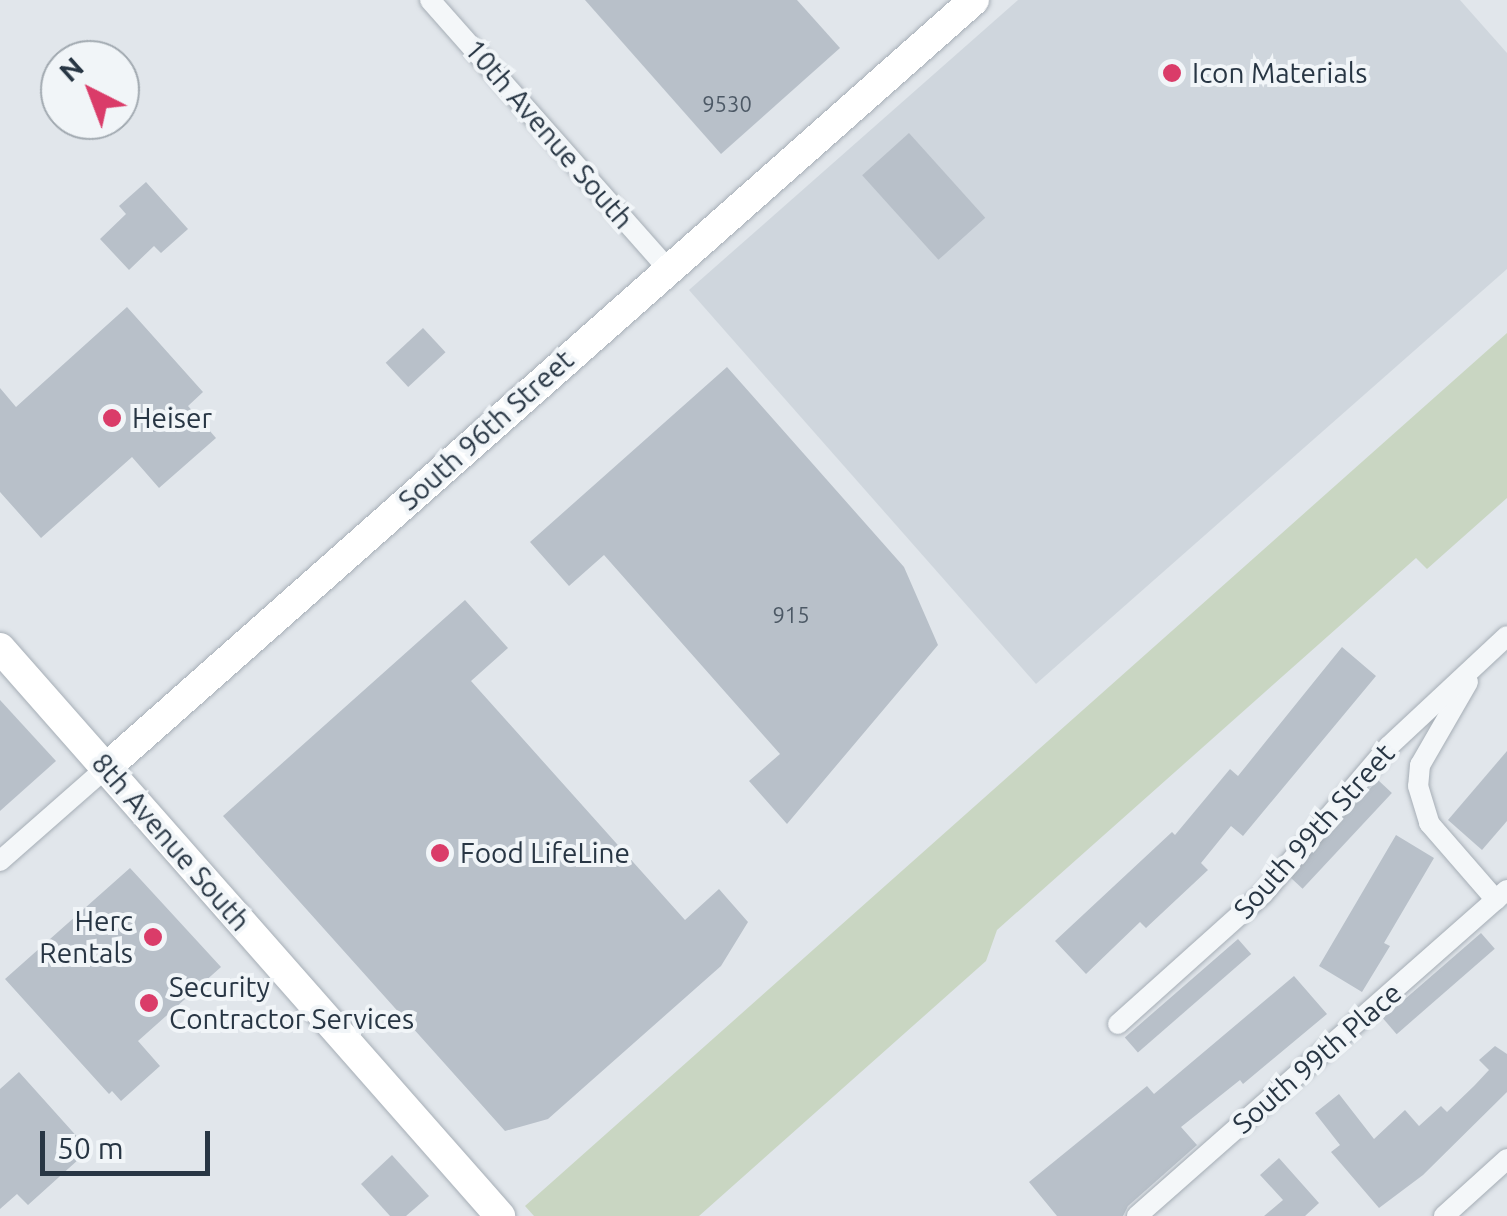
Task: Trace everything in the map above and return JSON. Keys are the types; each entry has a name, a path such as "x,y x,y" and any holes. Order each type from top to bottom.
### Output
{"street":[{"name":"10th Avenue South","path":"430,0 667,268"},
{"name":"South 96th Street","path":"0,861 974,0"},
{"name":"South 99th Street","path":"1118,1024 1252,905 1388,746 1473,673 1507,636"},
{"name":"8th Avenue South","path":"0,648 500,1216"},
{"name":"South 99th Place","path":"1137,1216 1502,895 1429,822 1418,786 1420,765 1473,673"},
{"path":"1444,1216 1507,1159"}],"shaded area":[{"path":"1018,0 1460,0 1507,53 1507,269 1036,684 689,290"}],"green space":[{"path":"1507,333 1507,498 1427,569 1416,558 997,930 986,961 699,1216 534,1216 525,1206"}],"building":[{"path":"585,0 797,0 840,48 721,154"},
{"path":"909,133 985,218 938,260 862,175"},
{"path":"146,182 188,229 161,253 154,246 129,270 100,239 126,214 119,206"},
{"path":"127,307 203,392 188,406 216,438 159,488 132,457 41,538 0,492 0,388 16,407"},
{"path":"423,328 446,352 408,387 386,363"},
{"path":"727,367 904,567 938,645 787,824 749,781 780,754 604,555 569,586 530,542"},
{"name":"Food LifeLine","path":"465,600 508,648 471,681 685,920 719,889 748,922 721,966 548,1119 505,1131 223,816"},
{"path":"1342,647 1376,676 1243,836 1231,826 1201,863 1208,870 1146,928 1140,922 1086,974 1055,941 1172,832 1175,835 1230,769 1238,776"},
{"path":"0,700 56,761 0,811"},
{"path":"1507,751 1507,821 1482,850 1448,820"},
{"path":"1378,780 1392,793 1303,889 1289,876"},
{"path":"1396,835 1434,858 1384,943 1390,946 1362,992 1319,966"},
{"path":"130,868 221,967 138,1041 160,1066 121,1101 112,1091 109,1094 5,979"},
{"path":"1481,933 1495,949 1397,1034 1383,1018"},
{"path":"1238,939 1251,954 1138,1053 1125,1037"},
{"path":"1294,976 1327,1014 1243,1084 1240,1080 1181,1127 1197,1145 1128,1206 1123,1216 1057,1216 1029,1182 1147,1086 1154,1094"},
{"path":"1495,1046 1507,1054 1507,1092 1423,1175 1379,1208 1331,1152 1340,1145 1315,1113 1339,1094 1374,1139 1405,1110 1419,1126 1441,1106 1447,1112 1474,1086 1489,1070 1479,1060"},
{"path":"19,1072 89,1150 28,1205 17,1194 0,1209 0,1089"},
{"path":"392,1155 429,1196 406,1216 390,1216 361,1184"},
{"path":"1279,1158 1319,1203 1305,1216 1264,1216 1283,1200 1260,1175"}],"place":[{"name":"Icon Materials","path":"1172,73"},
{"name":"Heiser","path":"112,418"},
{"name":"Food LifeLine","path":"440,853"},
{"name":"Herc Rentals","path":"153,937"},
{"name":"Security Contractor Services","path":"149,1003"}]}
